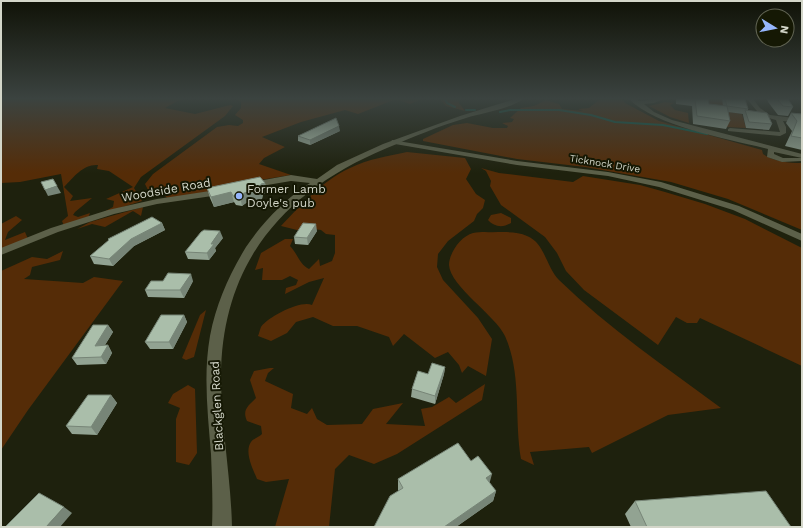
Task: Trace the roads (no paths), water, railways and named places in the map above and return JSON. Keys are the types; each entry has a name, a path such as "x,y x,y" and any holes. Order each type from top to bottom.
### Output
{"street":[{"name":"Blackglen Road","path":"222,527 221,480 214,376 215,345 222,310 231,283 251,246 276,214 316,181 347,162 395,142 448,124"},
{"path":"680,124 802,156"},
{"path":"730,130 740,129 776,134 783,133 780,124"},
{"name":"Ticknock Drive","path":"395,142 517,163 608,174 661,184 736,208 802,238"},
{"path":"773,149 770,151 770,155 775,158 802,160"},
{"name":"Woodside Road","path":"1,252 43,235 119,210 149,203 291,178 316,181"}],"waterway":[{"path":"641,124 663,125 707,134"}],"place":[{"name":"Former Lamb Doyle's pub","path":"239,196"}]}
